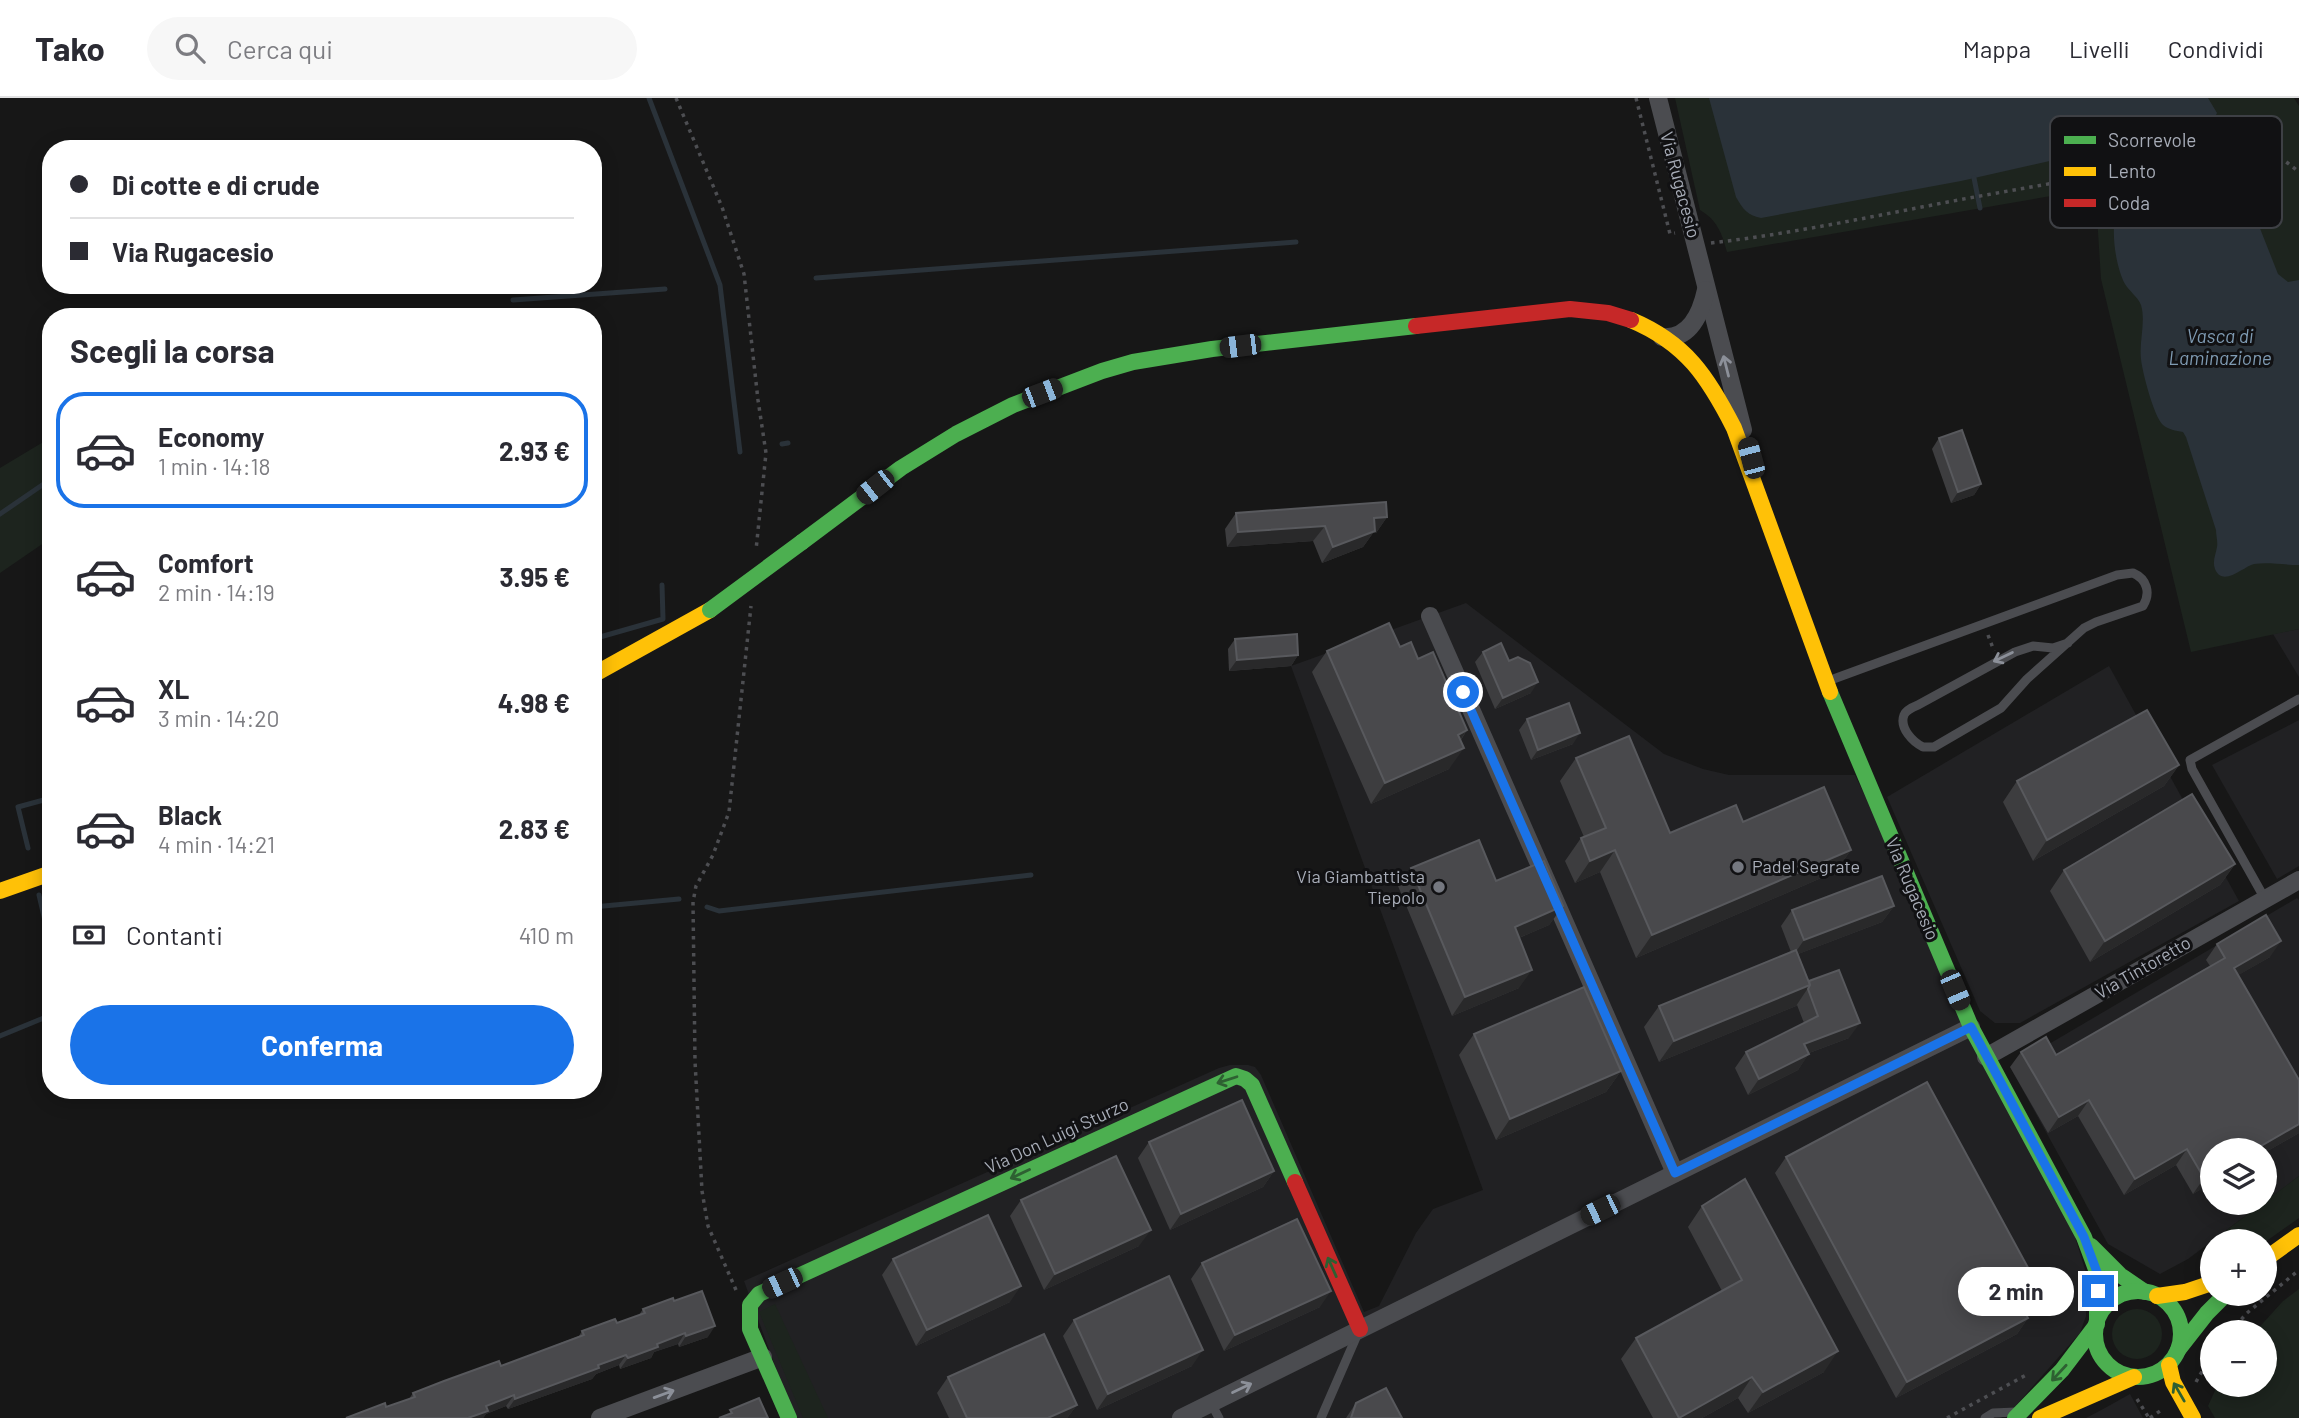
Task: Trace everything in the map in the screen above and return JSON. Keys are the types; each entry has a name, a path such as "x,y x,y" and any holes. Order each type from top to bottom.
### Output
{"main road":[{"name":"Via Rugacesio","path":"602,670 710,610 901,468 965,429 1042,393 1133,362 1212,349 1570,309 1591,309 1621,315 1673,336 1717,395 1745,455 1826,682 1971,1027 2084,1237 2097,1272 2097,1324"},
{"path":"0,891 42,876"},
{"name":"Via Don Luigi Sturzo","path":"748,1317 750,1305 759,1294 1227,1079 1241,1077 1252,1085 1360,1329"},
{"path":"2277,1251 2299,1235"},
{"name":"Via Rugacesio","path":"2084,1237 2120,1275 2151,1294"},
{"path":"2018,1415 2080,1349 2110,1302 2120,1295 2132,1292 2185,1292 2200,1287"},
{"path":"2151,1294 2168,1303 2176,1313 2181,1338 2178,1351"},
{"path":"2040,1418 2158,1372 2169,1365 2214,1306"},
{"path":"748,1317 750,1329 789,1418"},
{"path":"2097,1324 2095,1338 2099,1352 2108,1364 2120,1373 2140,1377 2161,1390 2176,1418"},
{"path":"2169,1365 2173,1381 2193,1418"}],"street":[{"name":"Via Rugacesio","path":"1658,98 1769,526"},
{"path":"1673,336 1695,321 1705,280"},
{"path":"1430,616 1675,1173"},
{"name":"Via Tintoretto","path":"1986,1057 2299,880"},
{"path":"1181,1418 1215,1410 1360,1329 1971,1027"},
{"path":"600,1418 763,1357"}],"lane":[{"path":"1826,682 2117,575 2133,573 2145,582 2148,592 2143,606 2089,625 2027,679 1998,711 1934,747 1923,747 1913,741 1904,723 1905,713 1998,660 2028,647 2038,645 2053,648 2068,643"},
{"path":"2265,898 2192,769 2190,760 2299,699"},
{"path":"1321,1418 1360,1329"},
{"path":"1985,1418 1993,1413 2018,1415"}],"path":[{"path":"676,98 722,207 744,274 766,453"},
{"path":"1636,98 1670,234 1679,232"},
{"path":"2282,161 2299,173"},
{"path":"1696,245 1760,238 1866,220 1967,198 2050,184"},
{"path":"1983,624 1998,660"},
{"path":"736,760 729,812 713,855 696,886 693,902 695,1040 704,1210 708,1226 748,1317"},
{"path":"2241,1320 2299,1270"},
{"path":"2192,1390 2200,1376"}],"shaded area":[{"path":"1675,98 2294,98 2299,106 2299,629 2191,652 2101,279 2098,228 2282,228 2282,116 2050,116 2050,196 1727,252 1718,228 1711,218 1700,210"},
{"path":"42,443 42,544 0,573 0,468"},
{"path":"1466,603 1664,754 1703,769 1729,775 1855,775 2075,1237 2087,1276 2086,1316 2080,1333 2011,1411 2001,1418 794,1418 744,1281 1219,1068 1248,1065 1255,1067 1261,1075 1364,1312 1379,1306 1416,1233 1433,1209 1483,1190 1291,666"},
{"path":"2299,629 2299,677 2273,634"},
{"path":"2109,666 2239,901 2020,1023 1995,1023 1980,1011 1887,797"},
{"path":"2299,720 2299,866 2277,879 2212,765"},
{"path":"2297,898 2299,900 2299,1176 2277,1193 2277,1138 2200,1138 2200,1215 2247,1215 2228,1229 2200,1229 2200,1250 2188,1259 2160,1274 2108,1244 2010,1067"},
{"path":"2299,1176 2299,1218 2277,1234 2277,1229 2228,1229 2247,1215 2277,1215 2277,1192"},
{"path":"2299,1289 2299,1418 2215,1418 2208,1406 2212,1397 2277,1397 2277,1320 2266,1320 2283,1301"},
{"path":"775,1304 828,1418 803,1418 759,1312"},
{"path":"2137,1309 2155,1316 2162,1334 2155,1352 2137,1359 2119,1352 2112,1334 2119,1316"},
{"path":"2130,1394 2143,1418 2086,1418 2105,1408"}],"water":[{"path":"1709,98 2208,98 2217,113 2216,116 2050,116 2050,161 1961,181 1761,218 1746,211 1736,197"},
{"name":"Vasca di Laminazione","path":"2114,228 2260,228 2278,274 2288,282 2299,280 2299,565 2254,564 2223,577 2215,569 2216,530 2186,437 2183,432 2163,425 2149,394 2141,359 2141,305 2121,276"}],"building":[{"path":"1962,430 1981,484 1958,492 1939,438"},
{"path":"1386,502 1387,517 1374,518 1375,531 1333,547 1325,526 1238,532 1236,513"},
{"path":"1389,623 1400,647 1411,642 1418,659 1433,652 1467,730 1458,735 1464,748 1385,783 1327,651"},
{"path":"1297,634 1298,655 1237,660 1235,639"},
{"path":"1501,643 1509,661 1518,657 1530,663 1538,682 1503,698 1483,652"},
{"path":"1569,703 1580,733 1538,750 1527,719"},
{"path":"2147,710 2179,765 2047,840 2017,781"},
{"path":"1629,736 1670,833 1736,805 1743,822 1824,787 1851,850 1652,935 1615,850 1590,861 1581,838 1606,828 1576,758"},
{"path":"2192,794 2235,864 2105,941 2064,870"},
{"path":"1479,840 1496,881 1544,861 1563,906 1515,927 1532,970 1465,997 1411,868"},
{"path":"1882,876 1894,906 1804,940 1792,910"},
{"path":"2266,915 2281,941 2234,968 2299,1080 2299,1124 2275,1138 2200,1138 2200,1171 2187,1149 2135,1179 2089,1100 2059,1117 2021,1052 2046,1037 2056,1055 2225,958 2217,944"},
{"path":"1796,950 1810,985 1674,1041 1659,1006"},
{"path":"1839,970 1860,1023 1804,1044 1809,1054 1759,1079 1746,1052 1818,1016 1808,989 1809,981"},
{"path":"1584,987 1621,1071 1510,1119 1474,1034"},
{"path":"1927,1082 2032,1275 2027,1280 2034,1297 2021,1305 2028,1318 1907,1382 1786,1157"},
{"path":"1242,1100 1274,1171 1181,1214 1149,1142"},
{"path":"1116,1156 1151,1230 1055,1274 1021,1200"},
{"path":"1745,1179 1838,1351 1763,1392 1752,1377 1679,1418 1636,1338 1742,1280 1702,1206"},
{"path":"988,1215 1021,1286 927,1330 893,1259"},
{"path":"1297,1219 1331,1291 1235,1335 1202,1263"},
{"path":"1169,1276 1203,1350 1108,1394 1074,1320"},
{"path":"702,1291 715,1326 686,1336 685,1333 657,1344 658,1347 598,1365 599,1368 515,1399 514,1395 486,1406 488,1411 468,1418 346,1418 385,1403 386,1407 415,1397 413,1393 444,1381 499,1361 501,1366 584,1335 582,1331 615,1319 617,1323 645,1313 643,1309"},
{"path":"1044,1334 1077,1405 1048,1418 967,1418 948,1377"},
{"path":"1386,1388 1402,1418 1351,1418 1356,1403"},
{"path":"759,1398 768,1418 719,1418 732,1413 730,1410"}],"waterway":[{"path":"649,98 720,285 740,452"},
{"path":"1974,178 1980,208"},
{"path":"816,278 1296,242"},
{"path":"602,294 665,289"},
{"path":"513,300 596,294"},
{"path":"782,444 788,443"},
{"path":"0,514 42,485"},
{"path":"602,636 663,619 662,585"},
{"path":"28,848 18,807 42,800"},
{"path":"707,907 719,911 1031,875"},
{"path":"39,895 42,908"},
{"path":"602,906 679,899"},
{"path":"0,1036 42,1019"}],"traffic: fast":[{"path":"802,542 901,468 956,434 1013,405 1102,371 1133,362 1212,349 1416,326"},
{"path":"710,610 802,542"},
{"path":"1830,692 1971,1027 2084,1237 2097,1272 2097,1324 2062,1370 2015,1418"},
{"path":"789,1418 750,1329 750,1305 759,1294 1236,1076 1252,1085 1295,1182"},
{"path":"2091,1246 2120,1275 2145,1292"},
{"path":"2138,1291 2154,1295 2168,1304 2177,1318 2181,1334 2177,1350 2168,1364 2154,1373 2138,1377 2122,1373 2108,1364 2099,1350 2095,1334 2099,1318 2108,1304 2122,1295 2138,1291"},
{"path":"2178,1350 2214,1306"}],"traffic: slow":[{"path":"1631,320 1667,339 1681,351 1704,377 1734,428 1830,692"},
{"path":"602,670 710,610"},
{"path":"0,891 42,876"},
{"path":"2277,1251 2299,1235"},
{"path":"2157,1296 2200,1287"},
{"path":"2169,1365 2173,1382 2193,1418"},
{"path":"2040,1418 2134,1377"}],"traffic: jam":[{"path":"1416,326 1570,309 1608,313 1631,320"},
{"path":"1295,1182 1360,1329"}],"place":[{"name":"Padel Segrate","path":"1738,867"},
{"name":"Via Giambattista Tiepolo","path":"1439,887"}],"route":[{"path":"1463,692 1675,1173 1971,1027 2084,1237 2097,1272 2098,1291"}]}
